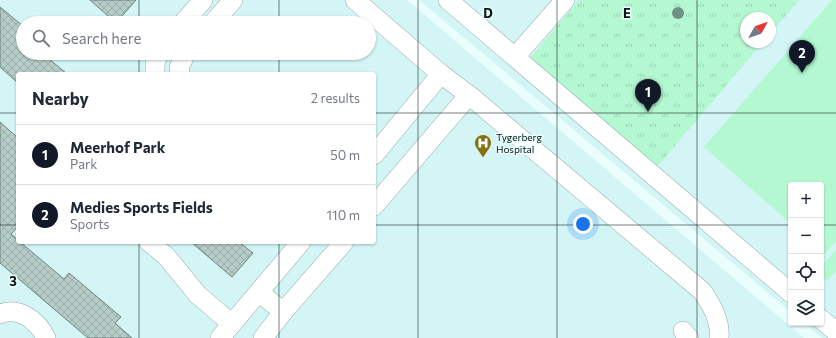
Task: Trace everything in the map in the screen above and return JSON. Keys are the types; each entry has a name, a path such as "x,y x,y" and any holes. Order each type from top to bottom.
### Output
{"street":[{"path":"189,16 203,0"},
{"path":"219,16 232,0"},
{"path":"355,0 374,16"},
{"path":"448,0 788,290"},
{"path":"515,57 565,0"},
{"path":"376,18 702,291 716,313 720,333 719,338"},
{"path":"155,72 156,60"},
{"path":"180,72 179,68 183,60"},
{"path":"376,153 441,74"},
{"path":"376,204 469,96"},
{"path":"151,244 166,256 226,331 299,244"},
{"path":"264,338 283,312 342,244"},
{"path":"259,292 283,312"},
{"path":"0,314 6,311 26,315 43,331 46,338"},
{"path":"824,322 836,332"}],"shaded area":[{"name":"Tygerberg Hospital","path":"0,0 407,0 788,324 788,326 804,338 0,338"},
{"path":"419,0 836,0 836,338 822,338 808,326 824,326 824,182 788,182 788,309"}],"green space":[{"path":"579,0 799,0 776,27 776,12 740,12 740,48 758,48 657,167 530,58"},
{"path":"832,0 836,0 836,241 825,254 824,182 788,182 788,221 704,147"},
{"path":"836,249 836,271 827,281 824,278 824,263"}],"building":[{"path":"90,0 136,0 122,16 108,16"},
{"path":"0,7 16,20 16,60 50,60 65,72 16,72 16,81 0,67"},
{"path":"0,122 16,136 16,228 11,234 16,238 16,244 22,244 64,279 69,273 121,317 115,323 132,338 88,338 0,263"},
{"path":"193,244 242,244 253,253 232,277"}],"place":[{"name":"Medies Sports Fields","path":"802,73"},
{"name":"Meerhof Park","path":"648,112"},
{"name":"Tygerberg Hospital","path":"483,158"}]}
